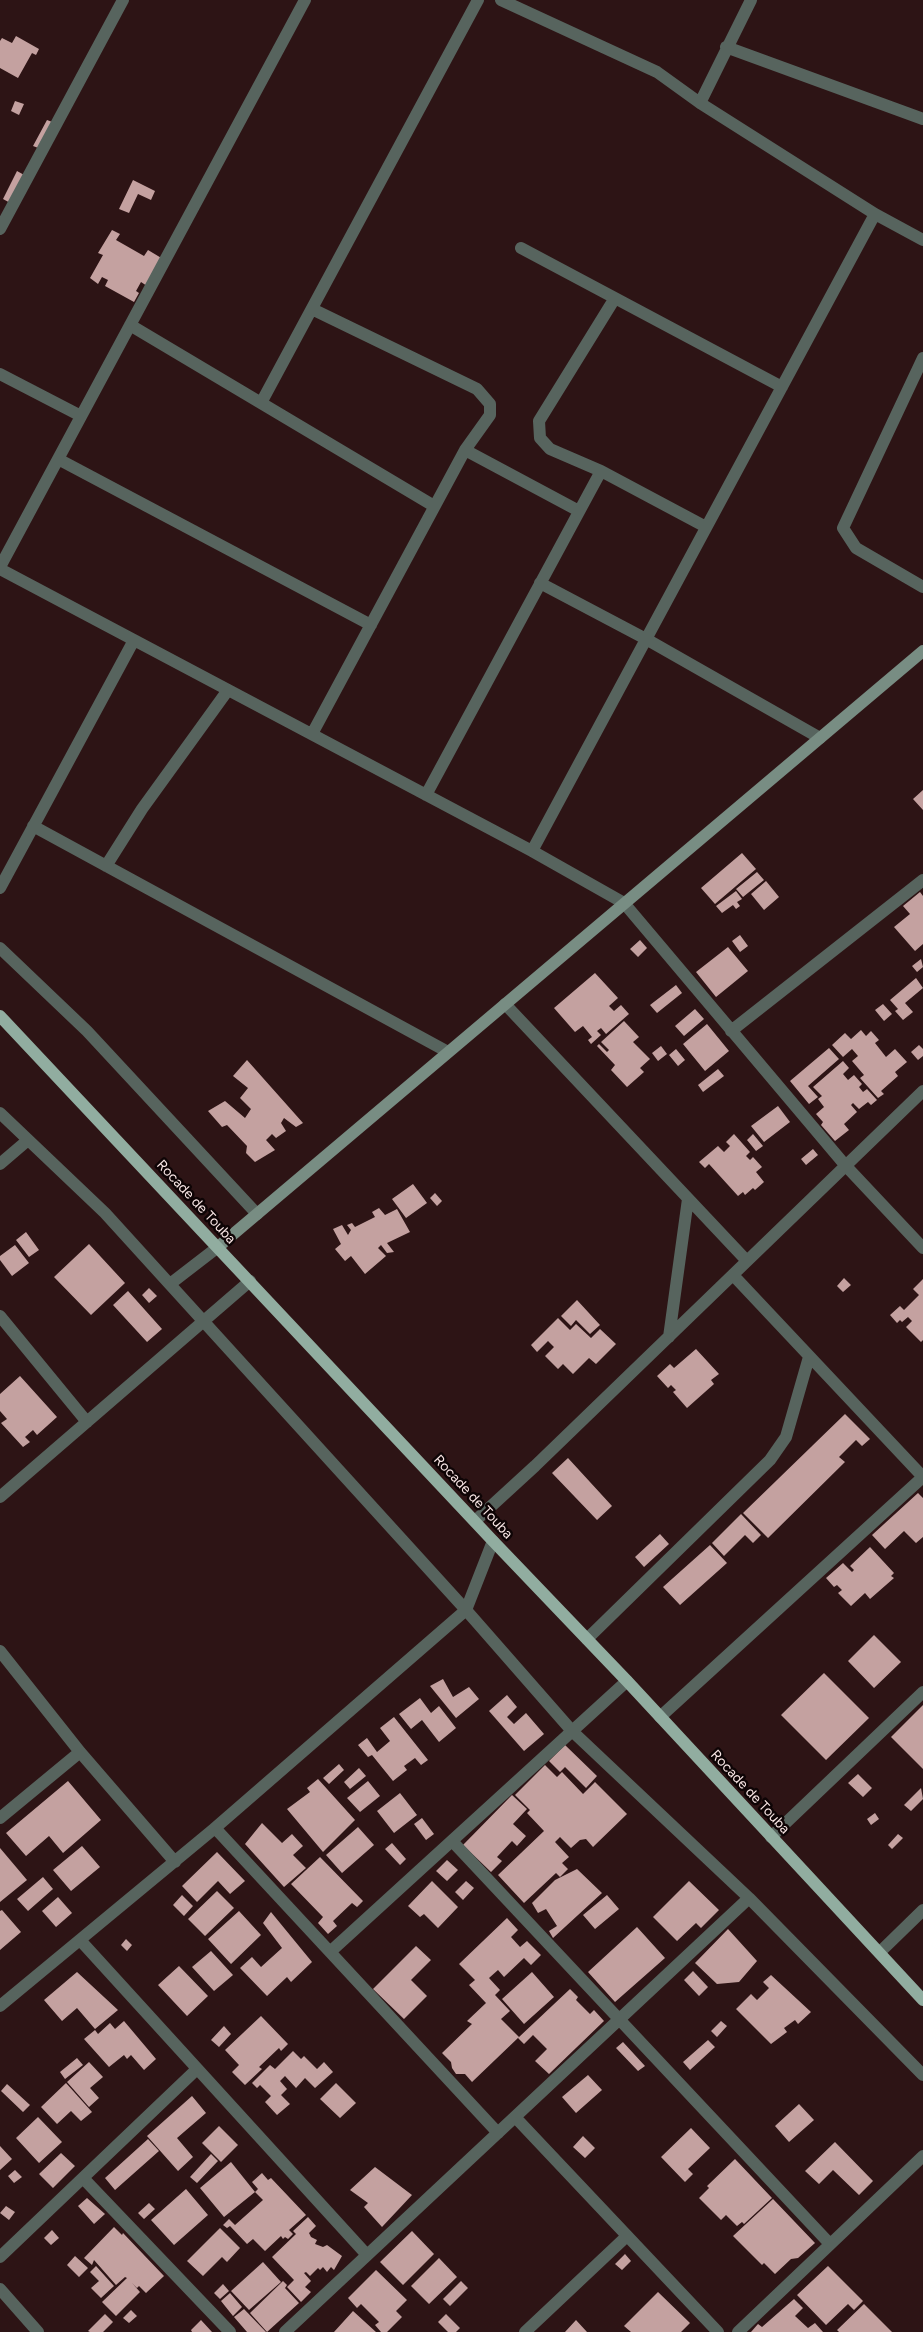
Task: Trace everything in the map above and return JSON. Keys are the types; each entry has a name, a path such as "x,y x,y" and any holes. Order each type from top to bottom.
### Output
{"main road":[{"path":"218,1247 624,903 921,655"},
{"name":"Rocade de Touba","path":"0,1016 627,1681 923,2000"}],"street":[{"path":"0,229 124,0"},
{"path":"306,0 0,568 532,851 624,903 845,1165 923,1248"},
{"path":"261,403 478,0"},
{"path":"501,0 657,72 700,103 875,214 923,240"},
{"path":"700,103 726,47 751,0"},
{"path":"726,47 923,119"},
{"path":"532,851 875,214"},
{"path":"521,248 782,387"},
{"path":"615,298 538,421 540,438 550,449 601,471 706,527"},
{"path":"312,309 477,389 490,404 490,415 465,450 312,734"},
{"path":"130,325 434,506"},
{"path":"923,358 843,528 856,548 923,587"},
{"path":"0,374 81,416"},
{"path":"465,450 579,511"},
{"path":"58,459 370,625"},
{"path":"426,795 601,471"},
{"path":"540,583 646,639 820,738"},
{"path":"0,888 134,640"},
{"path":"106,866 142,809 228,690"},
{"path":"34,826 448,1052"},
{"path":"731,1031 923,880"},
{"path":"0,948 86,1031 256,1214"},
{"path":"505,1004 747,1261"},
{"path":"475,1521 669,1337 923,1091"},
{"path":"0,1113 106,1213 466,1610 572,1731 749,1898 923,2075"},
{"path":"0,1164 28,1140"},
{"path":"669,1337 688,1199"},
{"path":"170,1284 218,1247"},
{"path":"660,1717 923,1477 733,1275"},
{"path":"0,1497 250,1281"},
{"path":"0,1316 87,1422"},
{"path":"587,1639 770,1460 786,1437 809,1357"},
{"path":"0,2006 216,1828 466,1610 493,1541"},
{"path":"0,1651 80,1752 175,1862"},
{"path":"330,1952 627,1681"},
{"path":"771,1837 923,1692"},
{"path":"0,1818 80,1752"},
{"path":"216,1828 498,2134"},
{"path":"452,1841 830,2244"},
{"path":"285,2332 749,1898"},
{"path":"880,1952 923,1910"},
{"path":"80,1940 367,2255"},
{"path":"0,2257 197,2069"},
{"path":"515,2117 718,2332"},
{"path":"738,2332 923,2156"},
{"path":"82,2178 230,2332"},
{"path":"529,2330 627,2236"},
{"path":"0,2289 38,2332"}],"building":[{"path":"16,36 39,49 36,55 32,53 18,78 0,68 0,41 2,38 12,43"},
{"path":"15,101 24,104 19,115 11,111"},
{"path":"47,120 55,123 41,149 33,146"},
{"path":"17,171 26,176 12,204 3,199"},
{"path":"133,180 155,191 151,200 138,194 129,213 119,209"},
{"path":"112,230 120,234 116,240 144,256 148,250 163,259 147,286 141,282 136,291 139,293 134,302 105,286 108,280 102,277 98,284 90,278 103,255 98,253"},
{"path":"923,790 923,810 913,799"},
{"path":"742,853 756,869 715,904 701,888"},
{"path":"757,872 764,880 743,897 736,889"},
{"path":"766,881 779,897 764,910 751,894"},
{"path":"736,891 742,899 737,902 740,906 736,909 733,905 722,913 716,906"},
{"path":"920,892 923,896 923,944 915,951 894,927 910,914 903,906"},
{"path":"740,935 748,946 740,952 732,941"},
{"path":"640,940 647,948 638,957 630,949"},
{"path":"728,947 748,971 716,997 696,972"},
{"path":"921,959 923,967 917,972 912,966"},
{"path":"595,973 618,998 609,1006 614,1011 621,1005 629,1014 606,1034 601,1028 597,1031 601,1035 591,1044 588,1040 592,1037 583,1026 575,1032 554,1008"},
{"path":"916,978 923,988 905,1003 913,1012 903,1020 895,1011 898,1009 890,1000"},
{"path":"676,985 682,993 657,1013 650,1005"},
{"path":"883,1004 892,1014 884,1021 875,1010"},
{"path":"695,1009 704,1019 684,1036 675,1026"},
{"path":"624,1021 639,1037 633,1042 650,1059 640,1068 644,1072 627,1087 611,1070 615,1065 597,1046 599,1044 607,1052 609,1050 601,1042"},
{"path":"707,1024 729,1051 705,1071 683,1044"},
{"path":"861,1030 866,1036 871,1031 879,1040 875,1043 886,1057 895,1049 907,1062 895,1072 898,1076 881,1091 884,1094 878,1098 860,1078 864,1075 852,1061 858,1056 852,1049 843,1057 832,1045 845,1033 851,1039"},
{"path":"919,1045 923,1049 923,1056 918,1060 911,1052"},
{"path":"661,1046 667,1054 658,1061 652,1053"},
{"path":"829,1048 839,1059 808,1086 818,1097 809,1104 790,1081"},
{"path":"676,1049 685,1060 678,1066 669,1055"},
{"path":"247,1060 303,1123 296,1127 284,1118 281,1123 286,1131 276,1138 272,1134 266,1140 275,1150 255,1162 246,1153 247,1146 227,1125 222,1127 208,1111 225,1101 245,1118 251,1109 240,1098 248,1088 233,1076"},
{"path":"843,1061 849,1068 843,1074 848,1080 854,1075 862,1084 859,1087 863,1092 867,1089 877,1100 871,1105 868,1102 859,1109 853,1103 851,1105 857,1112 844,1124 849,1130 835,1141 821,1125 823,1122 816,1114 824,1107 818,1099 822,1096 813,1087"},
{"path":"718,1069 724,1076 703,1092 698,1085"},
{"path":"778,1106 790,1122 764,1142 751,1126"},
{"path":"734,1134 750,1152 746,1156 750,1160 753,1157 762,1167 756,1172 764,1182 755,1190 753,1188 745,1195 743,1192 738,1196 709,1164 705,1168 699,1162 718,1146 724,1152 730,1146 726,1142"},
{"path":"753,1134 763,1146 756,1151 747,1140"},
{"path":"813,1149 818,1155 806,1165 801,1159"},
{"path":"413,1184 427,1203 406,1218 392,1199"},
{"path":"435,1193 442,1201 437,1206 430,1198"},
{"path":"379,1208 385,1215 397,1209 410,1232 387,1243 394,1252 387,1253 381,1245 378,1248 386,1256 365,1274 351,1256 345,1261 335,1249 341,1244 333,1229 342,1225 348,1235 351,1230 347,1225 352,1223 355,1227 375,1217 372,1212"},
{"path":"26,1232 39,1250 29,1257 16,1240"},
{"path":"89,1244 125,1283 91,1315 54,1277"},
{"path":"15,1245 29,1263 12,1276 0,1260 0,1256"},
{"path":"844,1278 851,1285 843,1292 837,1286"},
{"path":"923,1279 923,1340 921,1342 906,1327 912,1321 908,1317 902,1322 900,1320 897,1323 890,1315 900,1306 904,1310 919,1295 913,1289"},
{"path":"149,1288 157,1296 149,1303 142,1295"},
{"path":"128,1291 162,1329 147,1342 113,1305"},
{"path":"577,1300 600,1325 590,1334 576,1320 571,1326 561,1316"},
{"path":"558,1318 570,1330 576,1324 591,1338 600,1329 616,1344 596,1364 589,1358 573,1374 563,1364 558,1369 545,1356 554,1347 548,1341 537,1352 531,1345"},
{"path":"696,1349 719,1374 711,1380 714,1384 687,1408 673,1392 676,1390 671,1385 668,1388 657,1376 670,1364 674,1368"},
{"path":"20,1376 57,1417 37,1435 33,1430 25,1437 30,1442 23,1447 1,1423 7,1419 0,1411 0,1394"},
{"path":"845,1414 870,1439 862,1446 856,1440 839,1457 845,1462 768,1538 743,1513"},
{"path":"568,1458 612,1506 597,1520 552,1473"},
{"path":"918,1493 923,1498 923,1537 916,1543 904,1531 885,1549 872,1535"},
{"path":"741,1514 761,1535 753,1543 745,1535 724,1556 712,1543"},
{"path":"660,1534 669,1544 644,1567 635,1557"},
{"path":"710,1545 727,1563 680,1605 663,1587"},
{"path":"870,1547 894,1573 891,1576 894,1578 870,1599 865,1593 851,1606 838,1593 842,1590 837,1585 834,1587 826,1578 843,1563 852,1572 854,1570 850,1566"},
{"path":"874,1635 901,1662 874,1688 848,1661"},
{"path":"824,1673 869,1718 826,1760 781,1715"},
{"path":"443,1679 453,1697 469,1687 479,1699 456,1718 430,1686"},
{"path":"507,1695 517,1707 507,1717 514,1724 526,1713 544,1734 524,1751 489,1711"},
{"path":"420,1698 431,1713 439,1706 456,1728 439,1742 422,1720 411,1729 399,1714"},
{"path":"923,1705 923,1769 891,1737"},
{"path":"394,1717 428,1760 421,1765 415,1758 404,1766 407,1770 393,1781 372,1755 368,1757 358,1745 367,1738 377,1752 390,1741 380,1728"},
{"path":"565,1745 597,1776 586,1788 565,1767 560,1772 549,1761"},
{"path":"339,1764 344,1770 329,1784 323,1778"},
{"path":"545,1765 557,1777 562,1772 583,1794 595,1782 627,1814 593,1847 586,1839 580,1840 571,1848 560,1837 555,1842 569,1857 562,1863 568,1869 560,1877 556,1873 524,1903 498,1875 544,1831 527,1813 530,1810 515,1795"},
{"path":"359,1768 366,1776 350,1789 344,1782"},
{"path":"858,1774 872,1788 863,1797 848,1783"},
{"path":"318,1779 355,1820 323,1852 287,1809 310,1792 307,1788"},
{"path":"68,1781 101,1820 63,1853 49,1836 26,1856 6,1833"},
{"path":"368,1781 380,1796 360,1812 347,1798"},
{"path":"921,1788 923,1799 911,1811 904,1805"},
{"path":"400,1793 417,1815 394,1833 377,1811"},
{"path":"512,1795 527,1809 513,1824 526,1836 517,1846 512,1841 497,1857 502,1861 491,1872 463,1845"},
{"path":"875,1813 879,1819 871,1825 867,1819"},
{"path":"422,1818 434,1834 426,1840 414,1824"},
{"path":"262,1823 282,1843 292,1834 303,1846 293,1855 306,1868 284,1887 245,1844"},
{"path":"358,1827 374,1845 342,1873 326,1855"},
{"path":"898,1834 903,1838 892,1849 888,1845"},
{"path":"392,1843 406,1859 400,1865 385,1849"},
{"path":"82,1846 100,1867 71,1891 53,1870"},
{"path":"0,1848 27,1880 0,1902"},
{"path":"217,1852 245,1881 230,1894 218,1881 197,1902 182,1886"},
{"path":"320,1857 363,1901 357,1907 352,1903 333,1921 337,1926 328,1934 318,1923 323,1917 291,1884"},
{"path":"447,1860 458,1870 447,1881 436,1871"},
{"path":"577,1869 602,1893 553,1938 549,1931 557,1926 546,1909 538,1913 532,1903 555,1880"},
{"path":"43,1877 53,1889 28,1911 17,1899"},
{"path":"432,1881 458,1907 438,1928 424,1914 420,1917 408,1906"},
{"path":"466,1881 474,1888 463,1900 455,1892"},
{"path":"689,1881 719,1910 701,1928 696,1923 677,1941 653,1917"},
{"path":"217,1891 234,1908 205,1936 188,1919"},
{"path":"182,1895 193,1906 184,1916 173,1905"},
{"path":"607,1895 619,1909 595,1929 583,1915"},
{"path":"58,1897 72,1913 56,1927 42,1911"},
{"path":"2,1910 21,1932 0,1950 0,1911"},
{"path":"239,1911 261,1935 231,1964 208,1939"},
{"path":"271,1912 312,1962 291,1982 287,1977 267,1996 240,1968 252,1957 261,1967 282,1948 263,1923"},
{"path":"507,1918 518,1930 511,1937 520,1947 527,1941 541,1955 531,1965 524,1958 504,1977 498,1970 489,1978 500,1990 495,1995 510,2011 501,2019 519,2037 472,2082 465,2074 456,2074 451,2062 442,2053 472,2024 467,2021 486,2003 469,1985 475,1980 459,1964"},
{"path":"637,1927 665,1958 615,2002 588,1972"},
{"path":"728,1929 757,1961 739,1982 717,1984 695,1963"},
{"path":"126,1939 132,1945 127,1951 121,1945"},
{"path":"416,1946 431,1960 411,1980 427,1996 404,2019 373,1989"},
{"path":"211,1951 233,1975 214,1991 192,1967"},
{"path":"179,1966 208,1996 187,2016 158,1985"},
{"path":"693,1971 708,1987 699,1996 684,1980"},
{"path":"77,1972 118,2010 95,2029 77,2008 62,2021 44,2000"},
{"path":"532,1972 554,1997 524,2024 502,1999"},
{"path":"771,1975 811,2012 798,2024 795,2020 784,2028 787,2032 771,2044 736,2009 751,1994 757,2000 769,1988 763,1982"},
{"path":"570,1989 578,1997 576,2000 590,2014 594,2010 604,2021 549,2074 535,2061 547,2049 533,2035 524,2044 518,2038"},
{"path":"261,2016 288,2044 281,2051 279,2048 259,2067 262,2069 245,2085 232,2072 239,2065 225,2050"},
{"path":"124,2021 156,2059 144,2070 131,2055 127,2059 124,2055 109,2067 84,2039 95,2030 98,2034 110,2023 115,2029"},
{"path":"721,2021 727,2026 717,2037 711,2031"},
{"path":"224,2026 231,2034 219,2047 211,2040"},
{"path":"708,2040 715,2047 690,2070 683,2062"},
{"path":"623,2042 645,2066 638,2071 616,2048"},
{"path":"293,2051 301,2059 304,2056 317,2069 324,2062 333,2072 315,2088 305,2078 296,2088 285,2076 280,2081 287,2089 281,2095 290,2104 277,2115 265,2102 271,2096 260,2085 257,2088 252,2083 270,2065 275,2069"},
{"path":"77,2058 83,2065 65,2079 60,2072"},
{"path":"89,2062 103,2077 90,2088 99,2098 89,2107 67,2082"},
{"path":"588,2075 602,2090 576,2113 562,2097"},
{"path":"66,2083 92,2112 81,2121 71,2111 57,2124 41,2107"},
{"path":"336,2083 356,2103 340,2118 320,2099"},
{"path":"7,2084 30,2105 23,2112 1,2091"},
{"path":"192,2096 206,2113 177,2138 193,2157 178,2171 147,2136"},
{"path":"799,2104 814,2120 789,2142 775,2126"},
{"path":"38,2117 62,2142 39,2163 16,2138"},
{"path":"219,2126 238,2145 221,2162 202,2143"},
{"path":"691,2128 710,2148 688,2169 693,2174 685,2182 661,2157"},
{"path":"583,2136 595,2148 585,2158 573,2147"},
{"path":"148,2139 159,2151 115,2190 105,2178"},
{"path":"835,2142 873,2181 859,2195 833,2170 819,2184 805,2171"},
{"path":"0,2146 12,2159 0,2170"},
{"path":"61,2153 75,2166 53,2188 39,2174"},
{"path":"211,2154 218,2161 197,2183 190,2177"},
{"path":"735,2159 772,2198 744,2224 742,2222 737,2226 726,2215 721,2220 699,2198 709,2188 707,2186"},
{"path":"231,2162 255,2192 224,2217 200,2188"},
{"path":"375,2167 412,2195 382,2227 364,2207 368,2203 350,2190"},
{"path":"15,2170 22,2177 14,2183 8,2176"},
{"path":"262,2173 268,2180 271,2178 306,2215 289,2230 293,2234 288,2239 285,2237 283,2239 281,2236 265,2251 253,2239 247,2244 230,2226 227,2228 223,2225 229,2219 235,2225 263,2200 255,2192 258,2189 252,2182"},
{"path":"186,2189 208,2215 174,2245 151,2220"},
{"path":"87,2198 105,2214 94,2224 78,2206"},
{"path":"773,2199 815,2243 798,2258 791,2259 775,2274 764,2263 762,2265 733,2236"},
{"path":"149,2203 155,2209 144,2219 138,2213"},
{"path":"6,2206 15,2212 9,2220 0,2213"},
{"path":"308,2217 316,2226 309,2233 311,2237 317,2240 315,2244 323,2247 327,2245 342,2256 334,2270 331,2267 327,2272 323,2267 320,2270 318,2268 310,2276 306,2272 304,2273 311,2281 305,2287 311,2292 301,2302 287,2287 294,2280 272,2257 296,2234 293,2231"},
{"path":"114,2227 122,2235 123,2233 164,2276 146,2293 139,2286 137,2288 132,2283 140,2292 116,2316 102,2302 127,2278 125,2277 116,2285 94,2260 92,2265 84,2258"},
{"path":"220,2228 240,2248 227,2262 222,2257 203,2276 187,2261"},
{"path":"52,2230 59,2238 51,2245 44,2238"},
{"path":"412,2231 434,2254 403,2285 380,2262"},
{"path":"625,2254 631,2261 622,2270 615,2264"},
{"path":"75,2256 88,2268 79,2277 67,2265"},
{"path":"439,2258 457,2277 429,2304 411,2286"},
{"path":"263,2262 281,2282 249,2310 231,2291"},
{"path":"96,2266 114,2286 101,2298 91,2288 99,2281 90,2272"},
{"path":"828,2266 863,2301 854,2310 848,2304 826,2325 797,2295"},
{"path":"376,2270 407,2300 396,2311 402,2317 387,2332 381,2332 375,2325 379,2322 361,2304 357,2308 348,2298"},
{"path":"283,2281 287,2285 285,2288 299,2303 267,2332 250,2313"},
{"path":"461,2281 468,2288 450,2306 443,2299"},
{"path":"223,2284 229,2291 220,2299 214,2293"},
{"path":"658,2292 690,2323 681,2332 631,2332 624,2326"},
{"path":"230,2293 242,2307 233,2316 221,2301"},
{"path":"794,2299 803,2308 795,2316 808,2328 815,2323 823,2332 751,2332 758,2324 762,2327"},
{"path":"864,2304 892,2332 839,2332 837,2330"},
{"path":"244,2309 266,2332 247,2332 234,2317"},
{"path":"131,2310 137,2316 129,2323 123,2318"},
{"path":"353,2311 376,2332 334,2332"},
{"path":"105,2314 113,2322 103,2332 88,2331"},
{"path":"446,2314 460,2328 456,2332 448,2332 438,2322"},
{"path":"201,2320 212,2332 192,2332 191,2330"},
{"path":"576,2320 587,2332 565,2332"}]}
